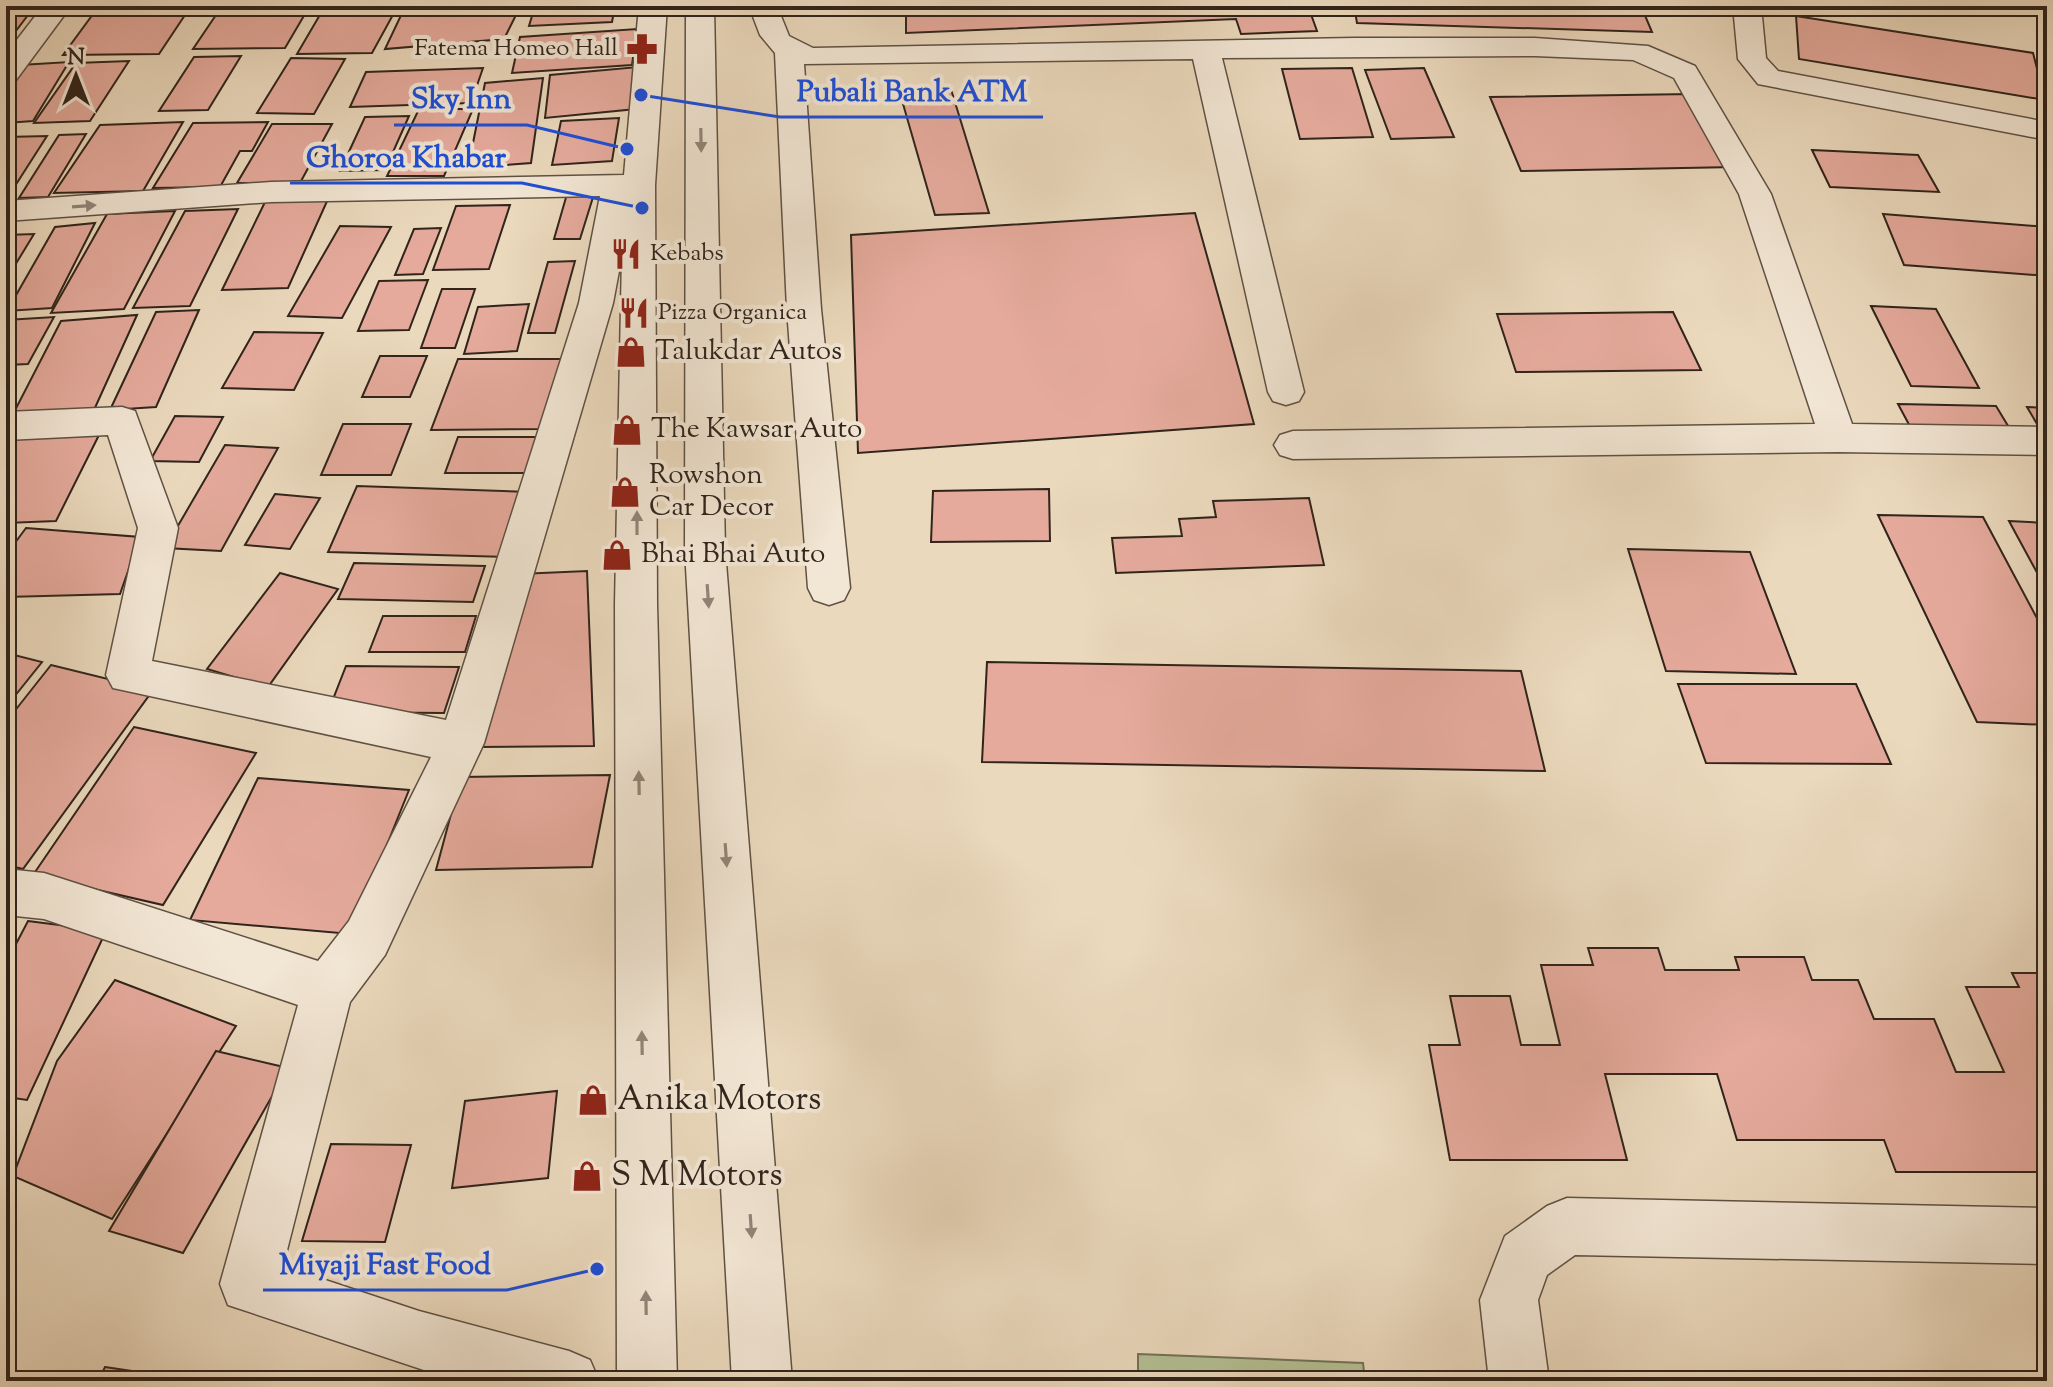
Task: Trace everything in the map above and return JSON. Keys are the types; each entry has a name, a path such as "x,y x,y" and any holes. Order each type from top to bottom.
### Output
{"street":[{"path":"6,74 57,6"},
{"path":"569,1381 419,1341 249,1284 328,990 367,938 461,743 596,303 629,185 653,6"},
{"path":"700,6 705,550 762,1381"},
{"path":"763,6 771,33 789,53 804,309 829,588"},
{"path":"1747,6 1752,59 1768,78 2047,131"},
{"path":"789,53 845,57 1205,49 1550,47 1638,52 1685,72 1755,194 1838,438"},
{"path":"1205,49 1286,392"},
{"path":"6,211 271,192 629,185"},
{"path":"629,185 647,1381"},
{"path":"6,426 122,421 158,528 128,675 461,743"},
{"path":"1293,445 1838,438 2047,441"},
{"path":"6,892 44,896 328,990"},
{"path":"1519,1381 1509,1300 1525,1256 1567,1226 2047,1236"}],"green space":[{"path":"1138,1354 1363,1363 1365,1381 1138,1381"}],"building":[{"path":"99,6 191,6 159,54 63,55"},
{"path":"535,6 615,6 612,22 529,26"},
{"path":"906,6 1308,6 1317,31 1241,34 1236,19 906,33"},
{"path":"1354,6 1641,6 1652,32 1357,23"},
{"path":"404,9 519,9 504,39 385,49"},
{"path":"321,13 394,13 372,53 297,54"},
{"path":"305,14 285,48 193,49 216,15"},
{"path":"6,15 28,15 6,44"},
{"path":"1796,16 2033,53 2045,100 1799,59"},
{"path":"637,29 632,65 512,73 520,37"},
{"path":"241,56 208,110 159,111 194,57"},
{"path":"291,58 345,59 314,114 257,113"},
{"path":"129,61 90,121 34,123 76,63"},
{"path":"69,62 33,121 6,123 6,87 20,65"},
{"path":"638,67 636,109 545,118 550,75"},
{"path":"483,68 471,103 350,107 366,72"},
{"path":"1352,68 1373,137 1300,139 1282,69"},
{"path":"1424,68 1454,137 1391,139 1365,70"},
{"path":"543,78 531,163 468,168 485,83"},
{"path":"950,86 989,213 935,215 899,90"},
{"path":"1692,94 1735,167 1521,171 1490,97"},
{"path":"419,109 473,109 444,176 387,176"},
{"path":"409,116 385,170 340,171 365,117"},
{"path":"619,118 612,161 552,165 561,121"},
{"path":"183,122 143,191 54,193 100,125"},
{"path":"268,122 252,151 240,151 220,187 153,188 193,123"},
{"path":"272,124 332,124 300,183 237,183"},
{"path":"86,134 48,197 19,198 59,135"},
{"path":"47,136 6,200 6,137"},
{"path":"1812,150 1918,155 1939,192 1830,187"},
{"path":"567,194 594,194 580,239 554,239"},
{"path":"328,199 288,288 222,290 266,200"},
{"path":"510,205 489,269 433,270 456,206"},
{"path":"238,209 190,306 133,308 185,211"},
{"path":"175,211 124,309 51,313 107,214"},
{"path":"1195,213 1254,424 858,453 851,235"},
{"path":"1883,214 2047,227 2047,276 1904,265"},
{"path":"95,223 52,308 7,311 55,227"},
{"path":"340,226 391,227 342,318 288,316"},
{"path":"441,228 423,274 395,275 414,229"},
{"path":"34,234 6,280 6,235"},
{"path":"575,261 555,333 528,333 548,262"},
{"path":"428,280 409,330 358,331 379,281"},
{"path":"442,289 475,289 455,348 421,348"},
{"path":"529,304 517,351 464,354 478,307"},
{"path":"1871,306 1936,309 1979,388 1911,386"},
{"path":"199,310 156,407 110,410 156,312"},
{"path":"1673,312 1701,370 1516,372 1497,314"},
{"path":"137,315 94,410 12,416 61,321"},
{"path":"54,317 28,364 6,365 6,320"},
{"path":"254,332 323,333 294,390 222,388"},
{"path":"380,356 427,356 410,397 362,397"},
{"path":"458,359 565,359 545,429 431,430"},
{"path":"1898,404 1996,406 2022,449 1921,447"},
{"path":"2027,407 2047,408 2047,441"},
{"path":"175,416 223,417 199,462 150,461"},
{"path":"343,424 411,424 391,475 321,475"},
{"path":"99,435 56,521 6,523 6,439"},
{"path":"458,437 541,437 530,473 445,473"},
{"path":"225,445 278,448 221,551 165,548"},
{"path":"357,486 530,492 508,557 328,552"},
{"path":"1049,489 1050,541 931,542 933,491"},
{"path":"275,494 320,498 290,549 245,545"},
{"path":"1309,498 1324,565 1116,573 1112,538 1182,536 1179,519 1216,517 1213,501"},
{"path":"1878,515 1983,517 2047,637 2047,725 1977,722"},
{"path":"2009,521 2047,523 2047,591"},
{"path":"26,528 140,537 120,594 6,597 6,555"},
{"path":"1628,549 1750,552 1796,674 1666,671"},
{"path":"354,563 485,566 473,602 338,599"},
{"path":"587,571 594,746 478,747 519,574"},
{"path":"280,573 338,589 268,687 207,669"},
{"path":"383,616 476,616 465,652 369,652"},
{"path":"6,653 42,662 6,707"},
{"path":"987,662 1521,671 1545,771 982,762"},
{"path":"51,665 153,690 23,869 6,865 6,722"},
{"path":"346,666 459,667 444,713 328,712"},
{"path":"1678,684 1856,684 1891,764 1706,763"},
{"path":"134,727 256,753 163,905 33,875"},
{"path":"610,775 592,867 436,870 461,777"},
{"path":"258,778 409,790 351,934 190,920"},
{"path":"28,921 106,931 27,1100 6,1097 6,963"},
{"path":"1588,948 1658,948 1665,970 1739,970 1735,957 1804,957 1812,980 1858,980 1874,1019 1934,1019 1956,1072 2004,1072 1966,987 2019,987 2012,973 2047,973 2047,1172 1896,1172 1884,1140 1737,1140 1717,1074 1605,1074 1627,1160 1450,1160 1429,1045 1460,1045 1450,996 1510,996 1521,1045 1560,1045 1541,965 1593,965"},
{"path":"115,980 236,1026 112,1219 13,1176 57,1061"},
{"path":"216,1051 288,1068 183,1253 109,1231"},
{"path":"557,1091 548,1178 452,1188 465,1101"},
{"path":"331,1144 411,1145 385,1242 302,1241"},
{"path":"105,1367 186,1379 98,1381"},
{"path":"426,1367 484,1381 420,1381"}],"place":[{"name":"Fatema Homeo Hall","path":"642,49"},
{"name":"Pubali Bank ATM","path":"641,95"},
{"name":"Sky Inn","path":"627,149"},
{"name":"Ghoroa Khabar","path":"642,208"},
{"name":"Kebabs","path":"626,254"},
{"name":"Pizza Organica","path":"634,313"},
{"name":"Talukdar Autos","path":"631,352"},
{"name":"The Kawsar Auto","path":"627,430"},
{"name":"Rowshon Car Decor","path":"625,492"},
{"name":"Bhai Bhai Auto","path":"617,555"},
{"name":"Anika Motors","path":"593,1100"},
{"name":"S M Motors","path":"587,1176"},
{"name":"Miyaji Fast Food","path":"597,1269"}]}
